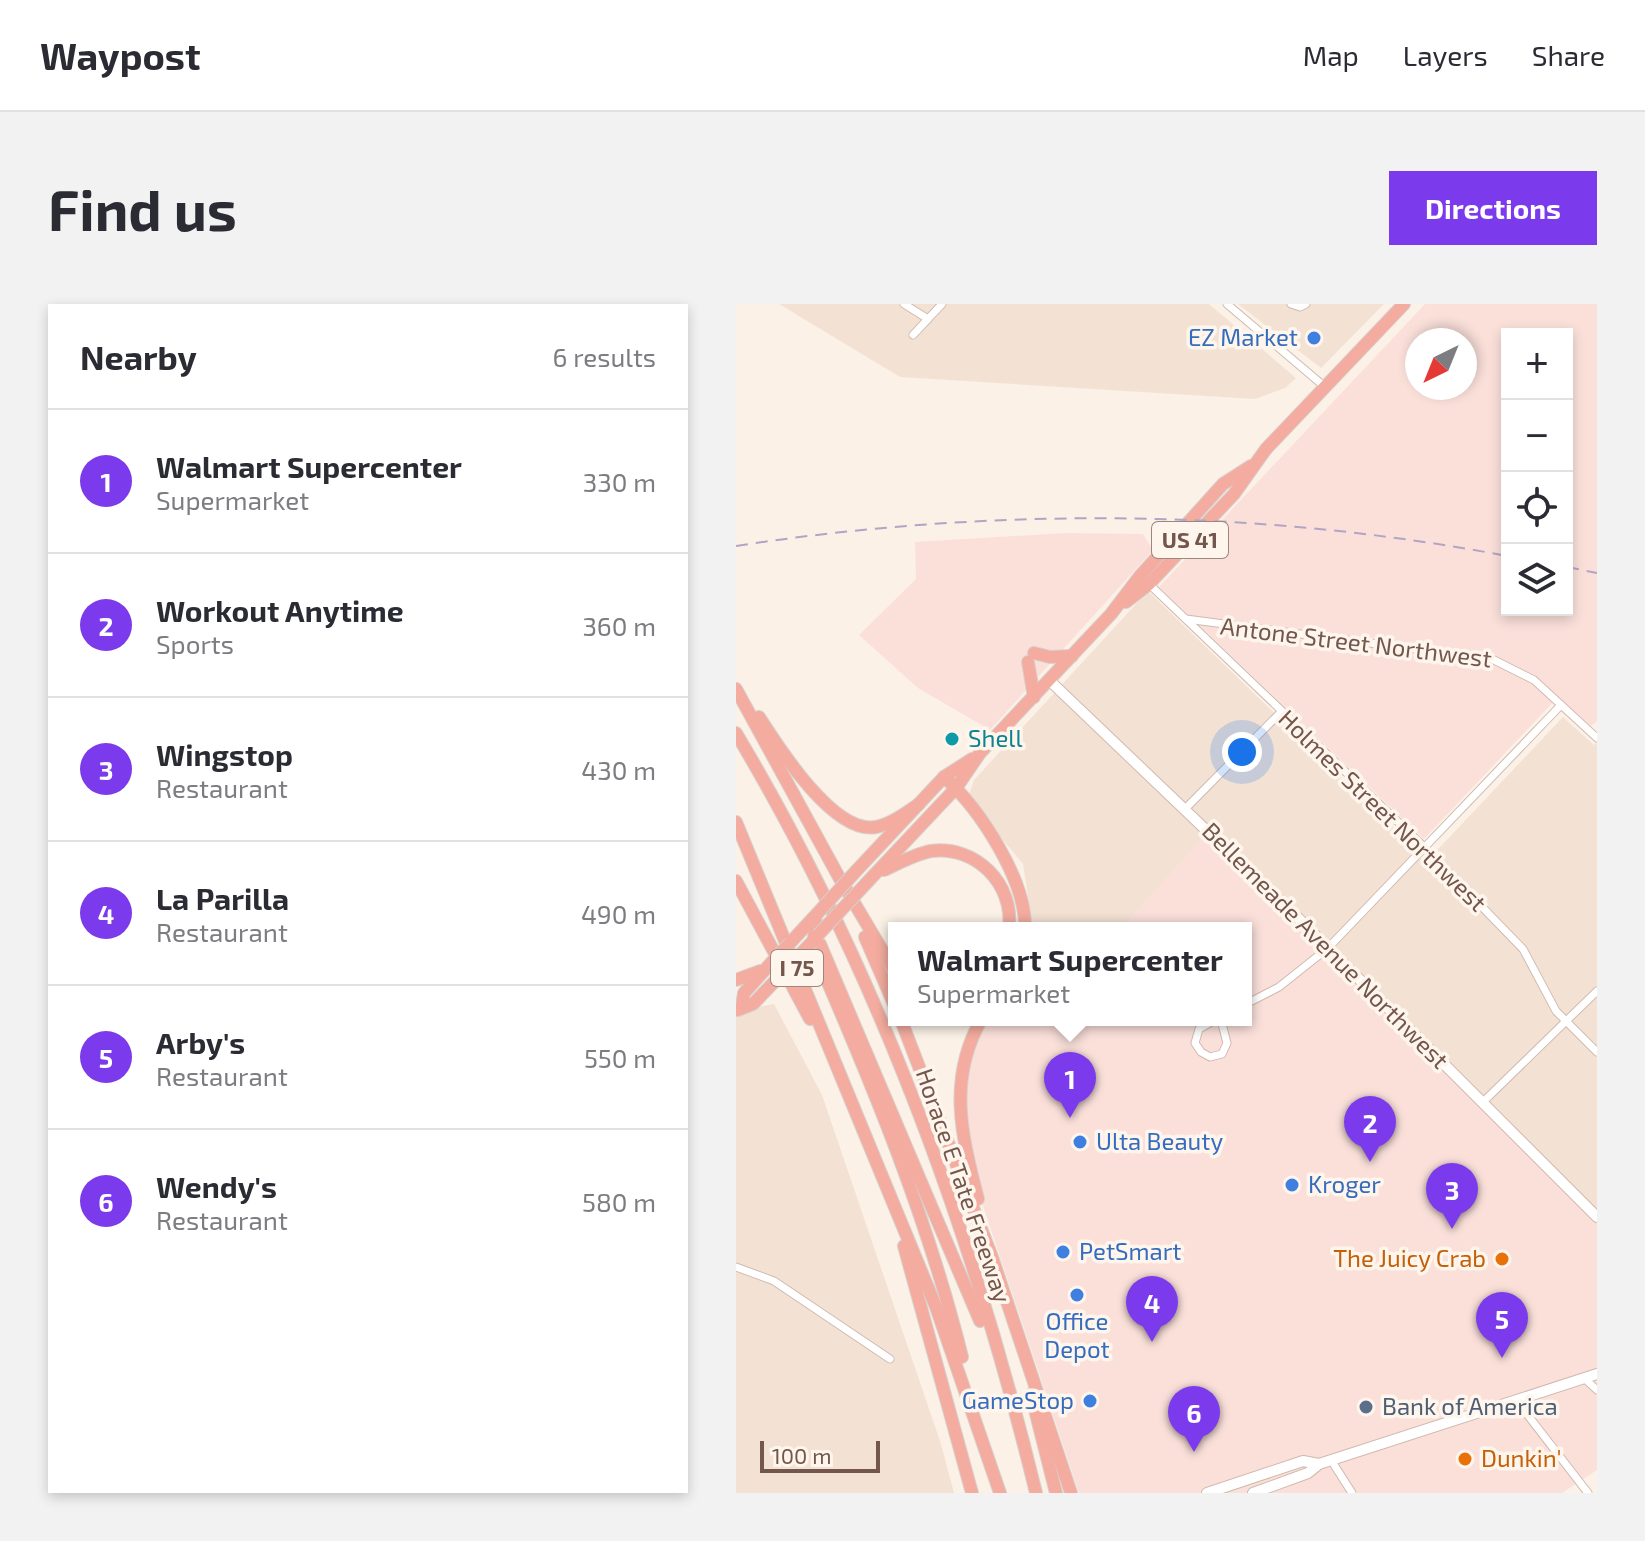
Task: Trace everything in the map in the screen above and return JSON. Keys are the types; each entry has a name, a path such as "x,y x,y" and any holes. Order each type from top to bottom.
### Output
{"highway":[{"name":"US 41","path":"1111,614 1149,584 1234,494 1251,466 1404,304"},
{"name":"US 41","path":"738,1007 753,1004 817,941 956,788 980,753 1111,614 1140,576 1223,484 1251,466"},
{"path":"1034,697 1031,657 1072,656"},
{"path":"736,686 800,774 848,822 876,827 919,804"},
{"path":"736,686 840,879 888,960"},
{"name":"Horace E Tate Freeway","path":"736,733 813,877 882,1026 949,1200 1036,1493"},
{"name":"US 41","path":"738,1007 744,993 761,972 944,777 980,753"},
{"path":"944,777 956,788 1015,877 1026,911 1025,922"},
{"name":"I 75","path":"736,822 887,1185 979,1422 1000,1493"},
{"path":"874,875 929,851 960,853 985,866 996,878 1008,906 1009,922"},
{"path":"840,879 888,990"},
{"path":"736,881 782,963 858,1115"},
{"path":"816,915 819,964 906,1172 941,1274 979,1422"},
{"path":"817,941 1007,1387"},
{"path":"790,943 817,941"},
{"path":"772,984 805,959 819,964"},
{"path":"736,980 761,972"},
{"path":"903,1026 992,1257 1071,1493"},
{"path":"978,1026 963,1063 959,1111 992,1257"},
{"path":"887,1185 972,1493"},
{"path":"1003,1291 1056,1493"}],"street":[{"path":"904,304 928,319"},
{"path":"913,335 942,304"},
{"path":"1227,304 1325,387"},
{"path":"1291,304 1306,304"},
{"name":"Holmes Street Northwest","path":"1149,584 1424,848 1523,949 1549,1000 1597,1052"},
{"name":"Antone Street Northwest","path":"1184,619 1201,624 1492,659 1523,672 1596,734"},
{"name":"Bellemeade Avenue Northwest","path":"1049,680 1186,808 1597,1217"},
{"path":"1252,1001 1279,987 1328,948 1561,705"},
{"path":"1186,808 1281,712"},
{"path":"1483,1102 1597,991"},
{"path":"1204,1026 1199,1029 1195,1043 1201,1052 1210,1057 1222,1054 1227,1043 1223,1026"},
{"path":"736,1267 774,1281 890,1359"},
{"path":"1253,1493 1308,1473 1325,1462 1597,1374"},
{"path":"1584,1378 1597,1390"},
{"path":"1516,1400 1588,1493"},
{"path":"1207,1493 1303,1461 1325,1462 1352,1493"}],"shaded area":[{"path":"779,304 1209,304 1296,378 1285,388 1255,399 900,377"},
{"path":"1238,304 1384,304 1321,368"},
{"path":"1425,304 1597,304 1597,721 1591,726 1557,698 1424,839 1159,587"},
{"path":"1064,533 1143,534 1153,550 990,730 918,688 859,635 916,579 915,542"},
{"path":"1148,591 1408,842 1425,863 1563,717 1594,745 1597,742 1597,1219 1207,834 1127,922 1032,922 1023,864 968,798 974,780"},
{"path":"1206,834 1597,1219 1597,1470 1562,1493 1079,1493 974,1179 962,1060 979,1026 1252,1026 1252,922 1126,922"},
{"path":"774,1004 822,1095 941,1444 954,1493 736,1493 736,1011"}],"railway":[{"path":"736,546 928,524 1122,518 1219,521 1316,529 1412,540 1501,555"},
{"path":"1573,568 1597,573"}],"place":[{"name":"EZ Market","path":"1314,338"},
{"name":"Shell","path":"952,739"},
{"name":"Walmart Supercenter","path":"1070,1118"},
{"name":"Ulta Beauty","path":"1080,1142"},
{"name":"Workout Anytime","path":"1370,1162"},
{"name":"Kroger","path":"1292,1185"},
{"name":"Wingstop","path":"1452,1229"},
{"name":"PetSmart","path":"1063,1252"},
{"name":"The Juicy Crab","path":"1502,1259"},
{"name":"Office Depot","path":"1077,1295"},
{"name":"La Parilla","path":"1152,1342"},
{"name":"Arby's","path":"1502,1358"},
{"name":"GameStop","path":"1090,1401"},
{"name":"Bank of America","path":"1366,1407"},
{"name":"Wendy's","path":"1194,1452"},
{"name":"Dunkin'","path":"1465,1459"}]}
